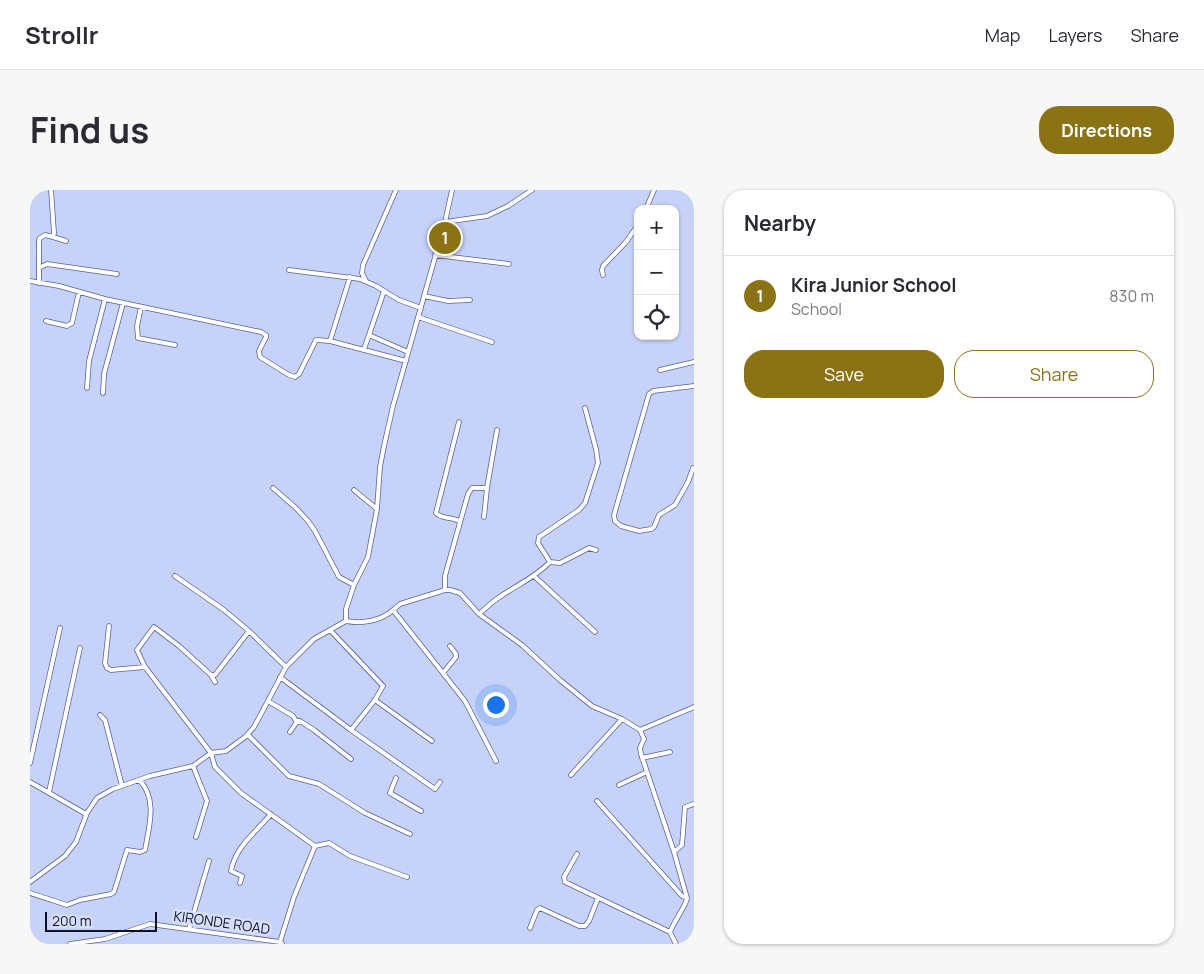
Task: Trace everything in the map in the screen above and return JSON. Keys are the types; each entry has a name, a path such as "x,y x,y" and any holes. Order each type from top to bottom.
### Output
{"street":[{"path":"51,190 53,237"},
{"path":"366,280 362,273 363,265 396,190"},
{"path":"346,621 346,608 354,585 368,557 377,510 380,467 408,352 445,222 452,190"},
{"path":"445,222 487,216 508,206 532,190"},
{"path":"648,205 654,190"},
{"path":"448,210 457,219"},
{"path":"603,275 603,266 634,231"},
{"path":"39,283 40,238 46,235 66,241"},
{"path":"435,255 509,264"},
{"path":"39,268 47,264 117,274"},
{"path":"289,270 366,280 399,300 421,308"},
{"path":"330,341 350,277"},
{"path":"30,281 264,333 266,337 258,354 292,376 299,374 316,340 330,341 406,361"},
{"path":"46,320 70,325 79,292"},
{"path":"364,349 384,292"},
{"path":"424,296 448,300 470,300"},
{"path":"87,388 89,361 105,299"},
{"path":"103,393 104,374 123,303"},
{"path":"141,306 137,326 138,338 174,345"},
{"path":"418,317 492,342"},
{"path":"369,336 408,352"},
{"path":"660,370 694,362"},
{"path":"693,468 688,482 675,505 659,515 651,529 639,531 621,526 615,521 614,515 649,394 653,391 694,386"},
{"path":"550,562 538,540 582,508 598,462 585,408"},
{"path":"458,422 436,513 439,516 459,521"},
{"path":"484,517 496,430"},
{"path":"445,590 445,576 459,521 470,490 476,487 487,488"},
{"path":"273,488 296,508 315,531 339,577 354,585"},
{"path":"354,490 377,510"},
{"path":"479,614 498,597 534,576 550,562 560,563 589,548 596,550"},
{"path":"175,576 224,610 250,631 286,667"},
{"path":"534,576 595,632"},
{"path":"30,882 65,856 76,842 86,814 97,798 139,780 193,766 211,753 226,751 248,735 254,728 286,667 314,639 346,621 354,623 381,619 400,604 450,590 460,593 479,614 522,645 592,706 640,730 644,739 640,748 642,758 674,852 687,900"},
{"path":"393,610 465,700 496,761"},
{"path":"109,626 104,663 107,668 111,670 146,667"},
{"path":"215,682 211,675 154,627 137,650 146,667 211,753 215,767 241,793 315,846 329,843 350,856 407,877"},
{"path":"30,763 60,628"},
{"path":"330,630 383,686 375,700 351,730"},
{"path":"211,675 217,674 250,631"},
{"path":"443,673 456,657 450,646"},
{"path":"49,792 80,648"},
{"path":"280,677 351,730 436,789 440,782"},
{"path":"375,700 432,741"},
{"path":"268,701 293,716 296,721 300,721 314,730 351,759"},
{"path":"640,730 694,707"},
{"path":"100,715 105,720 122,786"},
{"path":"571,774 622,720"},
{"path":"290,732 296,723 300,721"},
{"path":"248,735 289,776 319,784 365,814 410,834"},
{"path":"642,758 670,752"},
{"path":"193,766 207,801 196,837"},
{"path":"619,785 647,772"},
{"path":"396,778 390,793 421,811"},
{"path":"30,893 67,905 80,900 107,896 114,892 127,850 140,852 145,850 151,807 147,790 139,780"},
{"path":"30,782 86,814"},
{"path":"597,800 682,896 687,900 694,901"},
{"path":"674,852 682,845 685,807 694,804"},
{"path":"240,883 242,876 231,871 233,862 240,850 270,814"},
{"path":"281,943 294,897 315,846"},
{"path":"578,854 564,880 670,932 676,944"},
{"path":"189,929 209,861"},
{"path":"530,928 537,910 540,908 579,926 585,926 589,921 598,898"},
{"path":"670,932 687,900"},
{"name":"KIRONDE ROAD","path":"70,944 105,939 150,924 281,943"},
{"path":"105,939 108,944"},
{"path":"30,941 39,944"}],"place":[{"name":"Kira Junior School","path":"445,238"}]}
